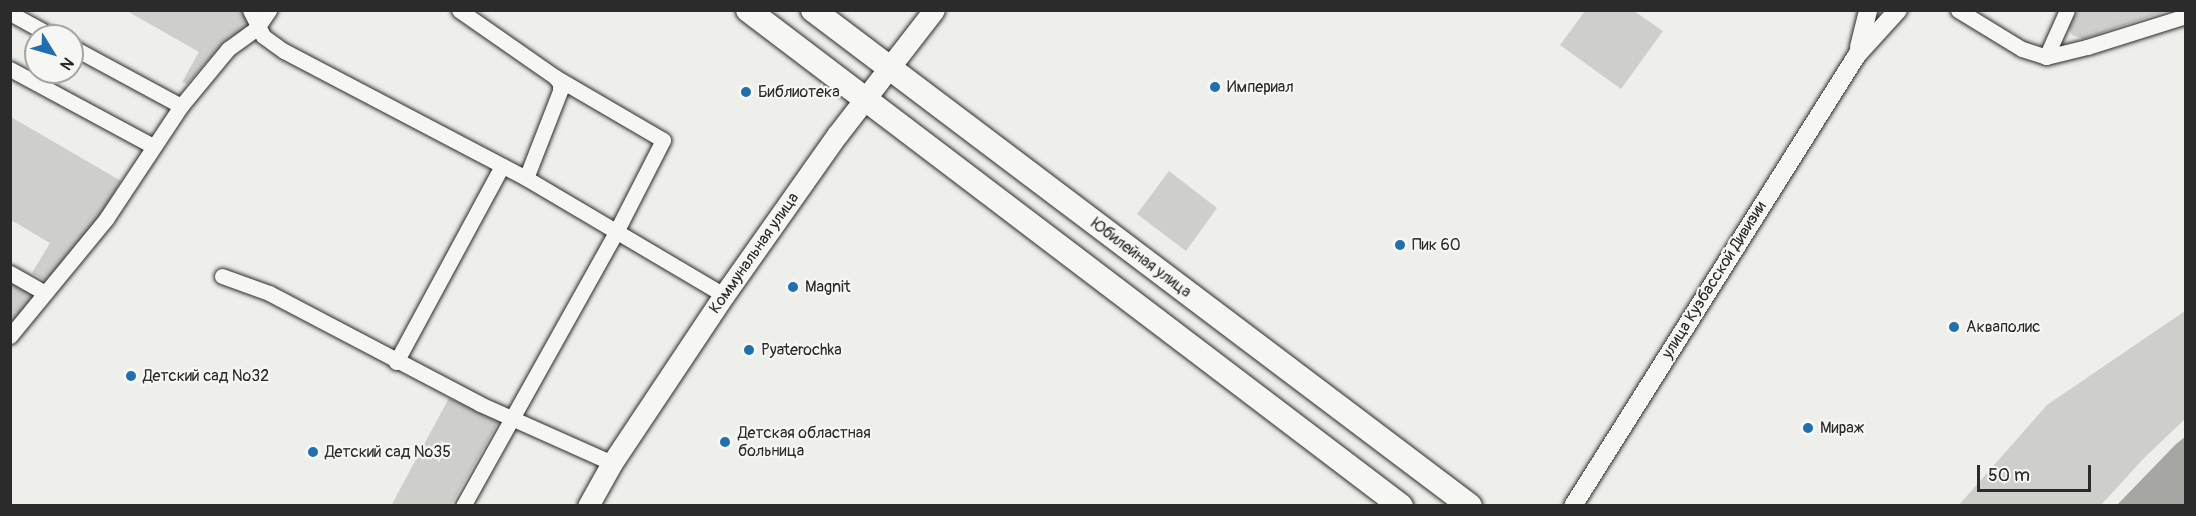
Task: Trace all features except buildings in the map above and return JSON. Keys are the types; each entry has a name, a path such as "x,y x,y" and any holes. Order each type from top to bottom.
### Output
{"highway":[{"path":"748,10 1401,506"},
{"name":"Юбилейная улица","path":"813,10 1470,506"}],"main road":[{"name":"Коммунальная улица","path":"588,506 612,462 724,294 864,99 934,10"}],"street":[{"path":"250,10 263,36 284,51 526,178 724,294"},
{"path":"10,336 106,219 181,106 228,49 257,28 269,10"},
{"path":"459,10 555,77 663,140 617,230 463,506"},
{"name":"улица Кузбасской Дивизии","path":"1857,55 1868,10"},
{"name":"улица Кузбасской Дивизии","path":"1573,506 1857,55 1898,10"},
{"path":"1958,10 2022,49 2046,57 2087,47 2186,16"},
{"path":"2046,57 2067,10"},
{"path":"10,13 30,24"},
{"path":"84,53 181,106"},
{"path":"10,69 153,146"},
{"path":"526,178 560,91 560,83 555,77"},
{"path":"396,362 502,166"},
{"path":"10,273 45,293"},
{"path":"222,276 269,293 396,362 511,419 612,462"}],"shaded area":[{"path":"127,11 261,11 250,26 225,41 187,84 182,82 199,52"},
{"path":"1585,11 1634,11 1663,31 1621,89 1560,45"},
{"path":"2078,11 2166,11 2083,39 2072,35 2068,27"},
{"path":"11,117 121,181 101,216 48,282 32,273 50,243 11,220"},
{"path":"1169,171 1217,208 1186,251 1137,214"},
{"path":"11,281 34,295 11,325"},
{"path":"2185,311 2185,419 2145,457 2101,505 1959,505 2047,405"},
{"path":"449,398 499,421 451,505 391,506"},
{"path":"2185,437 2185,505 2117,505 2176,444"}],"place":[{"name":"Империал","path":"1215,87"},
{"name":"Библиотека","path":"746,92"},
{"name":"Пик 60","path":"1400,245"},
{"name":"Magnit","path":"793,287"},
{"name":"Акваполис","path":"1954,327"},
{"name":"Pyaterochka","path":"749,350"},
{"name":"Детский сад №32","path":"131,376"},
{"name":"Мираж","path":"1808,428"},
{"name":"Детская областная больница","path":"725,442"},
{"name":"Детский сад №35","path":"313,452"}]}
